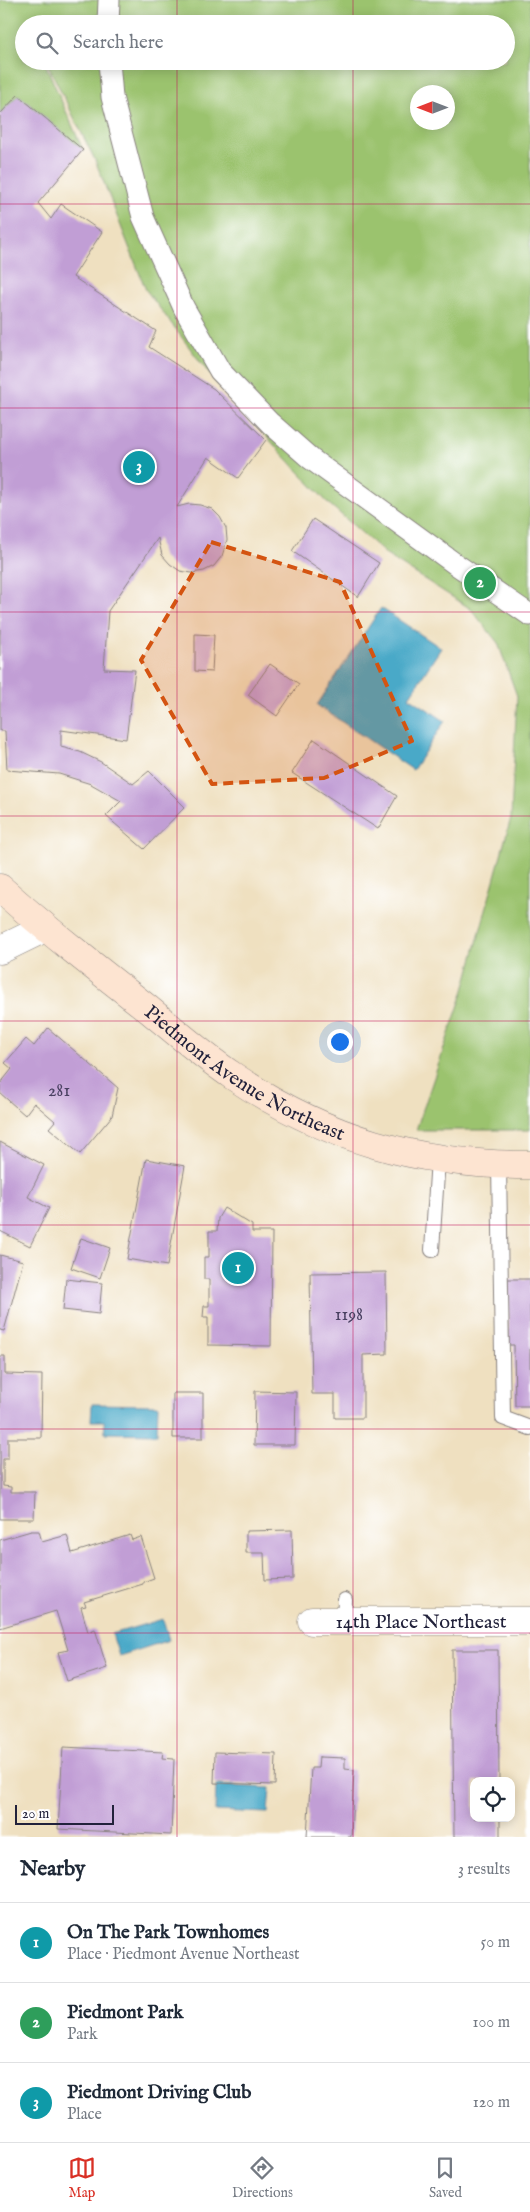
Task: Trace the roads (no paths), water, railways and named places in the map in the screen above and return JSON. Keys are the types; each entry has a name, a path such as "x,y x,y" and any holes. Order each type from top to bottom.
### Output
{"main road":[{"name":"Piedmont Avenue Northeast","path":"0,888 45,928 232,1075 296,1114 390,1150 438,1159 499,1165 530,1165"}],"street":[{"path":"108,15 109,0"},
{"path":"109,70 114,107 142,217 184,308 220,371 270,423 311,459 462,569 530,615"},
{"path":"0,950 45,928"},
{"name":"14th Place Northeast","path":"312,1622 344,1611 530,1622"}],"lane":[{"path":"432,1250 438,1159"},
{"path":"499,1165 503,1418 530,1428"}],"water":[{"path":"381,608 441,648 409,697 445,721 413,770 317,705"},
{"path":"92,1404 158,1405 157,1434 105,1433 104,1421 91,1421"},
{"path":"163,1619 169,1640 119,1656 112,1634"},
{"path":"216,1785 270,1788 268,1813 215,1811"}],"place":[{"name":"Piedmont Driving Club","path":"139,467"},
{"name":"Piedmont Park","path":"480,583"},
{"name":"On The Park Townhomes","path":"238,1268"}]}
